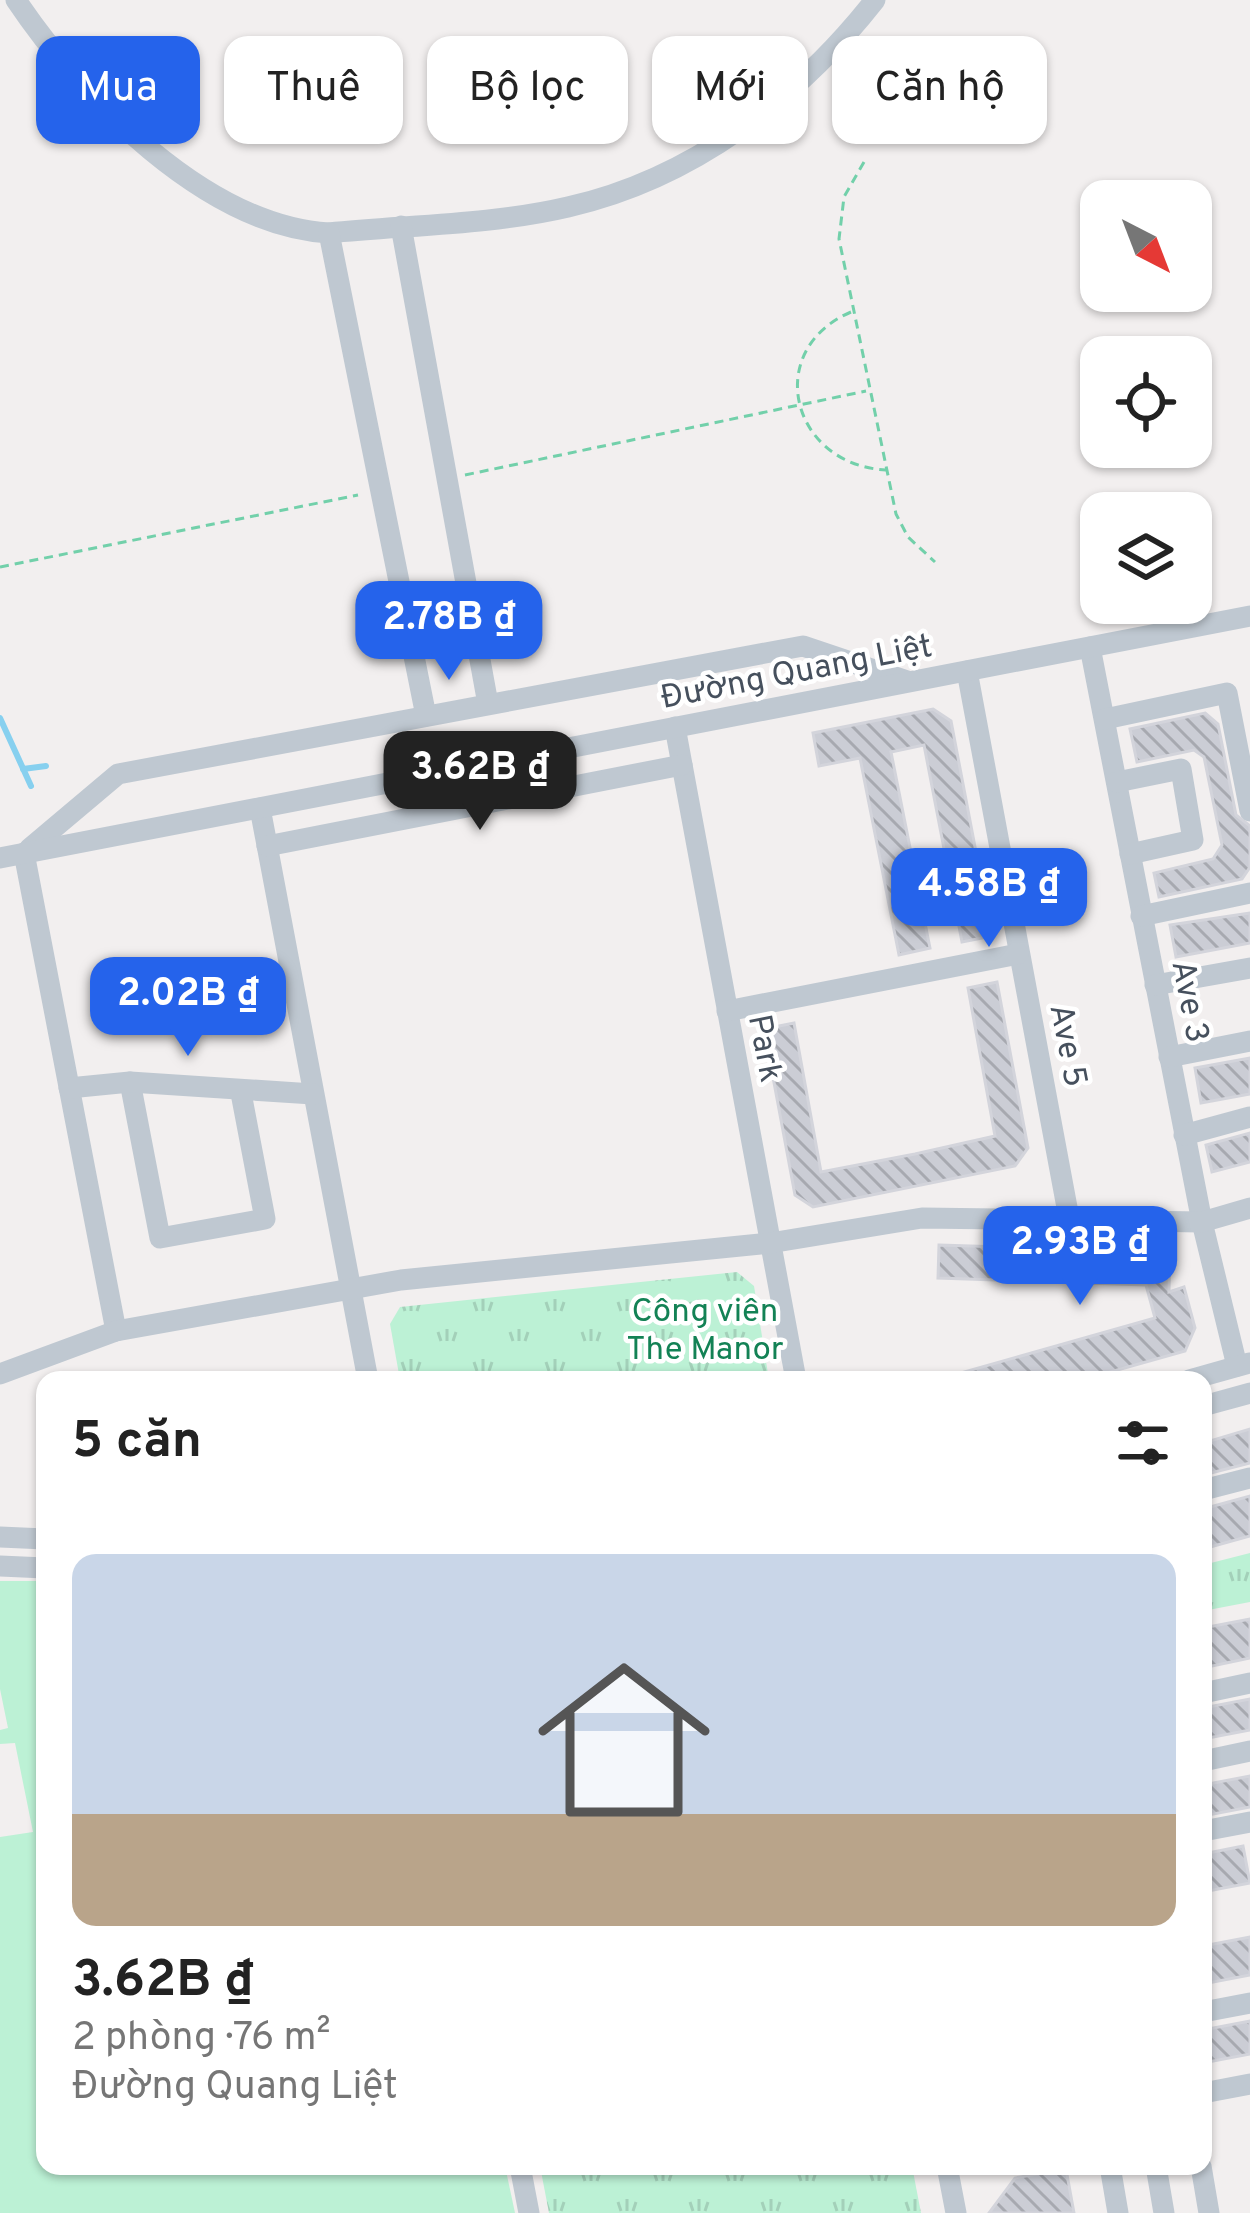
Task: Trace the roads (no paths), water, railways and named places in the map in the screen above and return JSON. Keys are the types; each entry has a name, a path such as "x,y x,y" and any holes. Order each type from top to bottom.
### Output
{"street":[{"path":"16,0 99,105 180,172 284,224 329,232 569,207 670,171 761,116 826,62 875,0"},
{"path":"401,226 488,704"},
{"path":"329,232 426,716"},
{"name":"Đường Quang Liệt","path":"0,858 1250,616"},
{"path":"116,1331 24,853 118,774 803,646 908,682"},
{"name":"Ave 3","path":"1090,647 1202,1222 1243,1364"},
{"name":"Ave 5","path":"967,671 1069,1218"},
{"path":"1105,719 1227,693 1250,811"},
{"name":"Park","path":"675,728 794,1371"},
{"path":"267,845 682,765"},
{"path":"1117,782 1181,769 1193,840 1130,854"},
{"path":"260,808 366,1371"},
{"path":"1141,916 1250,893"},
{"path":"727,1011 1018,953"},
{"path":"1155,985 1250,968"},
{"path":"1168,1057 1250,1040"},
{"path":"69,1088 130,1082 241,1093 313,1094"},
{"path":"130,1082 160,1238 265,1219 241,1093"},
{"path":"1184,1135 1250,1117"},
{"path":"0,1374 116,1331 349,1289 770,1243 922,1218 1202,1222 1250,1208"},
{"path":"1212,1373 1243,1364"},
{"path":"1212,1404 1250,1393"},
{"path":"1212,1488 1250,1478"},
{"path":"0,1537 36,1539"},
{"path":"0,1566 36,1568"},
{"path":"1212,1691 1250,1683"},
{"path":"1212,1759 1250,1751"},
{"path":"1212,1829 1250,1822"},
{"path":"1212,2010 1250,2003"},
{"path":"1212,2090 1250,2084"},
{"path":"522,2175 529,2213"},
{"path":"948,2175 956,2213"},
{"path":"1112,2175 1118,2213"},
{"path":"1158,2175 1164,2213"},
{"path":"1203,2175 1209,2213"}],"waterway":[{"path":"0,718 31,786"},
{"path":"23,769 46,766"}],"park label":[{"name":"Công viên The Manor","path":"705,1328"}]}
